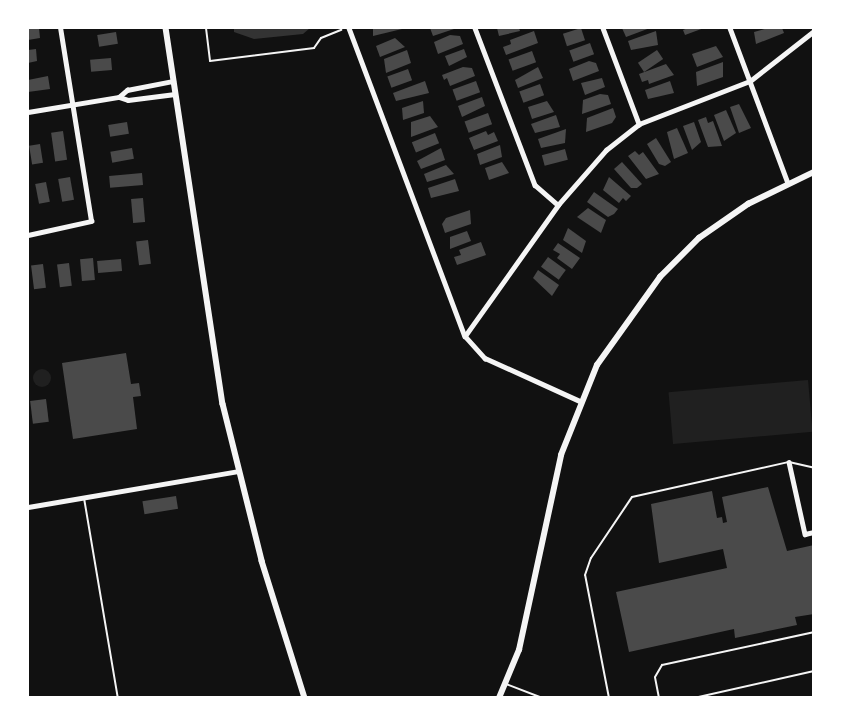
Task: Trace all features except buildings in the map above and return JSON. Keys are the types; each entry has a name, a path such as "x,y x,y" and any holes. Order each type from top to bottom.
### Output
{"main road":[{"path":"166,28 210,336 238,472 305,698"},
{"path":"499,698 506,684 521,640 561,455 580,401 625,320 660,276 699,238 788,184 814,172"}],"street":[{"path":"28,235 91,221 60,28"},
{"path":"350,28 465,336 485,358 580,401"},
{"path":"475,28 534,185 558,206"},
{"path":"602,28 639,124"},
{"path":"730,28 788,184"},
{"path":"465,336 558,206 606,150 639,124 750,81 814,31"},
{"path":"119,97 127,90 174,82"},
{"path":"28,112 119,97 128,100 175,94"},
{"path":"789,462 805,534 814,532"},
{"path":"28,506 238,472"}],"lane":[{"path":"609,698 585,575 626,505 641,493 789,462 814,468"},
{"path":"84,498 118,698"},
{"path":"659,698 655,677 662,665 814,632"},
{"path":"694,698 814,672"},
{"path":"506,684 542,698"}],"path":[{"path":"206,28 210,61 314,48 321,38 341,30"}],"shaded area":[{"path":"234,28 310,28 303,34 254,39 234,32"},
{"path":"38,369 46,369 51,374 49,385 38,387 33,382 33,374"},
{"path":"808,380 813,432 673,444 669,392"}]}
